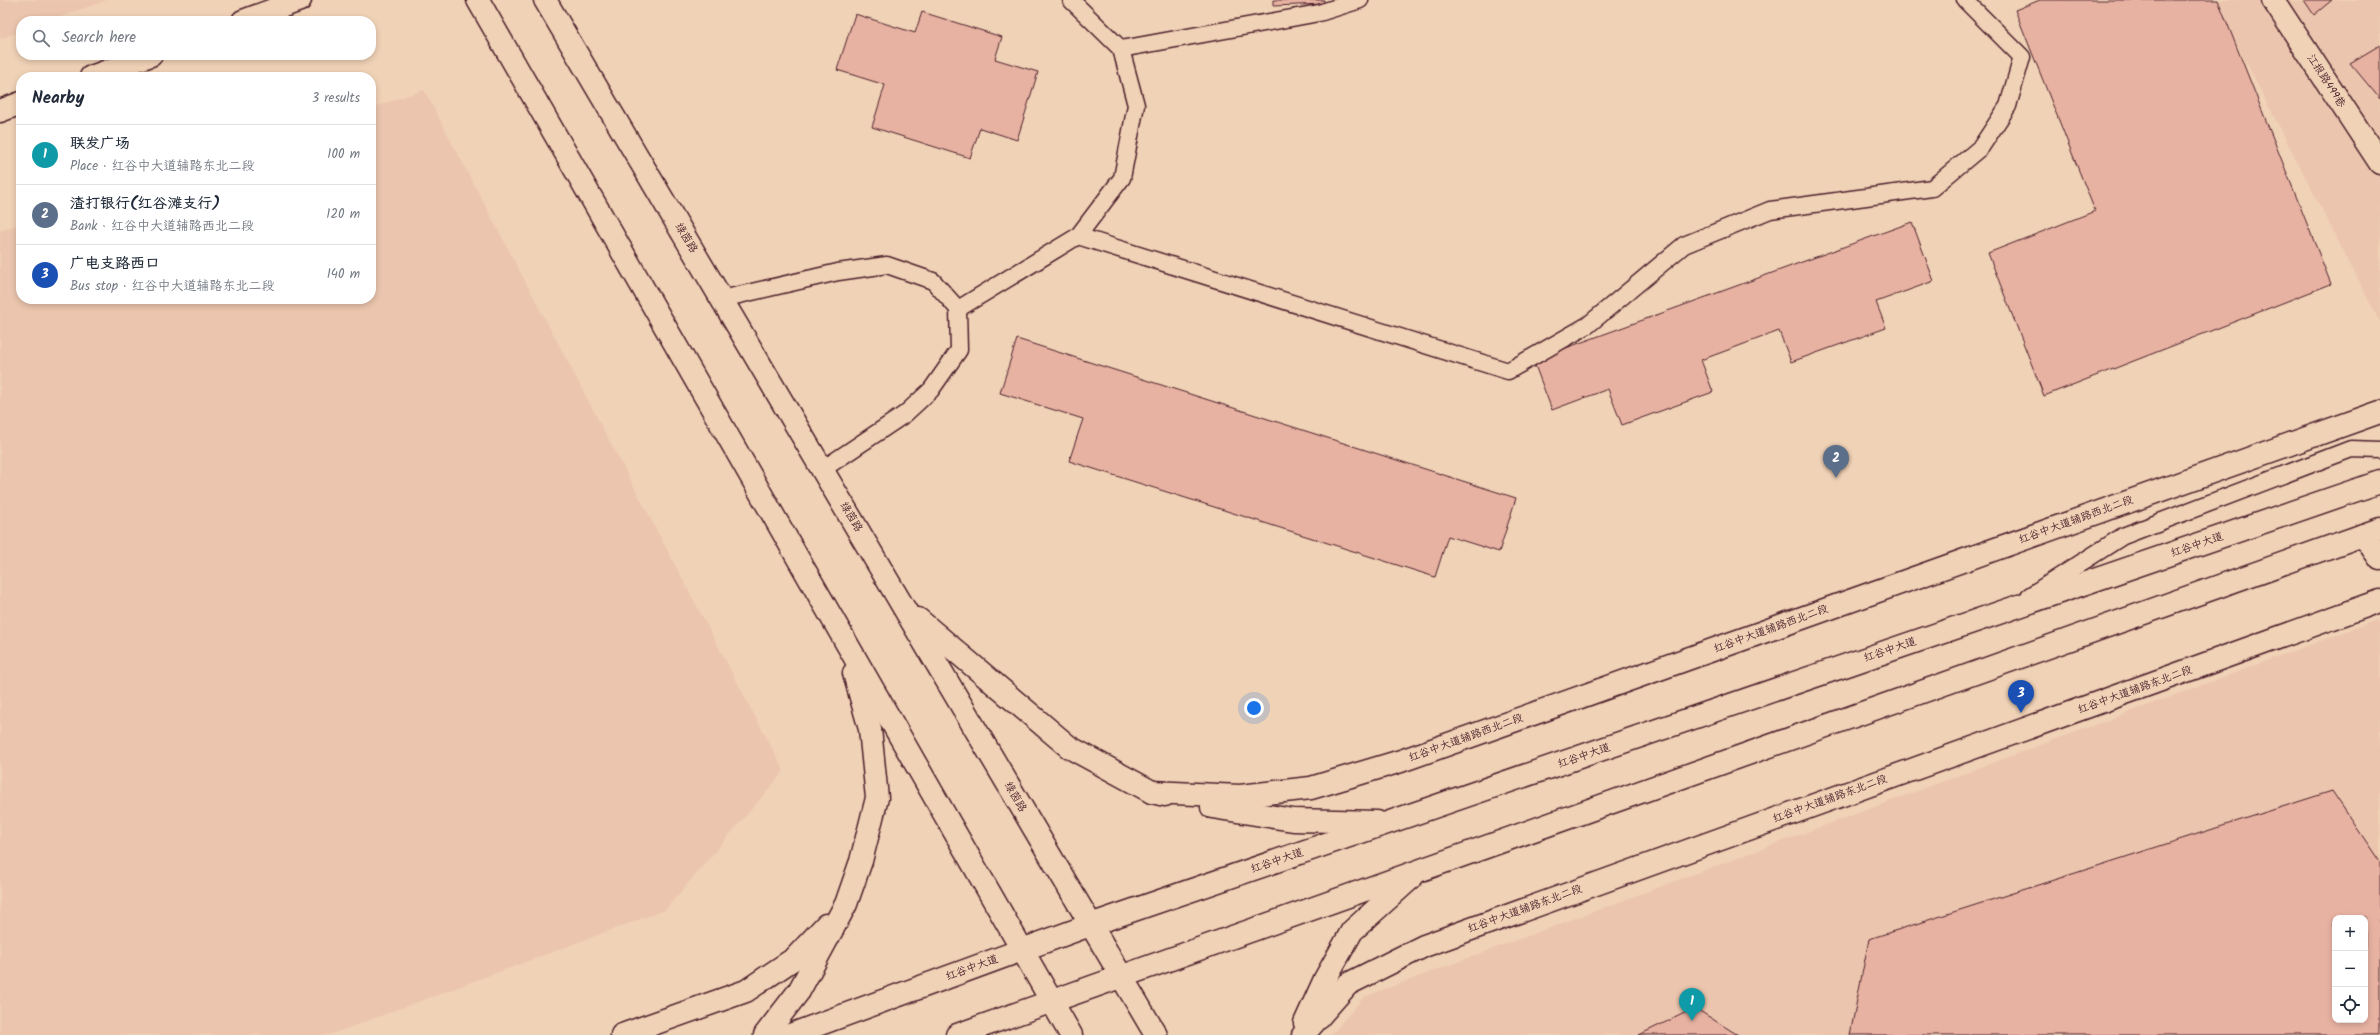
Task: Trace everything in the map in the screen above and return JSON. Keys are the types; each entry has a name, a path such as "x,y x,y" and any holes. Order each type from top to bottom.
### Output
{"main road":[{"path":"257,16 300,0"},
{"path":"478,0 1071,1035"},
{"name":"绿茵路","path":"545,0 1156,1035"},
{"name":"江报路499巷","path":"2272,0 2380,162"},
{"path":"105,72 138,60"},
{"path":"0,111 16,105"},
{"name":"红谷中大道辅路西北二段","path":"1152,792 1240,796 1311,788 1401,761 2380,412"},
{"name":"红谷中大道","path":"790,1035 1090,925 2380,482"},
{"path":"957,1035 2372,532 2380,558"},
{"name":"红谷中大道辅路东北二段","path":"1303,1035 1348,984 1424,946 2380,601"},
{"path":"905,608 1069,747 1152,792 1211,806 1294,820 1390,822"},
{"path":"765,1035 799,991 846,904 861,861 877,798 870,729 845,642"},
{"path":"1300,1035 1325,979 1352,931 1419,870"},
{"path":"622,1035 746,991 795,958 846,904"}],"lane":[{"path":"958,309 1078,236 1122,178 1136,105 1121,49 1071,0"},
{"path":"1121,49 1319,13 1360,0"},
{"path":"1078,236 1508,371 1588,325 1684,245 1770,210 1932,188 1981,147 2008,106 2022,57 1965,0"},
{"path":"722,299 838,272 887,265 934,281 958,309 959,350 931,390 905,414 823,469"},
{"path":"2008,610 2123,536 2350,449 2380,450"}],"shaded area":[{"path":"0,0 107,0 63,16 16,16 16,33 0,39"},
{"path":"2214,0 2380,0 2380,322"},
{"path":"424,90 784,771 665,910 329,1035 0,1035 0,231 16,226 16,304 376,304 376,106"},
{"path":"2377,620 2380,624 2380,1035 1331,1035 1364,997"}],"building":[{"path":"1273,0 1324,0 1324,4 1273,6"},
{"path":"2040,0 2218,0 2331,284 2044,396 1988,253 2095,211 2015,10"},
{"path":"2304,0 2332,0 2314,15"},
{"path":"922,12 1002,37 995,59 1038,72 1017,140 980,128 970,158 872,127 885,85 837,70 855,14 915,33"},
{"path":"2380,45 2380,99 2350,63"},
{"path":"1912,222 1934,281 1876,302 1886,328 1791,362 1779,331 1701,360 1713,392 1622,425 1608,389 1552,410 1533,360"},
{"path":"1017,339 1516,498 1499,552 1448,536 1435,577 1069,461 1083,419 1000,393"},
{"path":"2332,791 2380,862 2380,1035 1850,1035 1869,939"},
{"path":"1695,1008 1738,1035 1639,1035"}],"place":[{"name":"渣打银行(红谷滩支行)","path":"1836,478"},
{"name":"广电支路西口","path":"2021,713"},
{"name":"联发广场","path":"1692,1021"}]}
